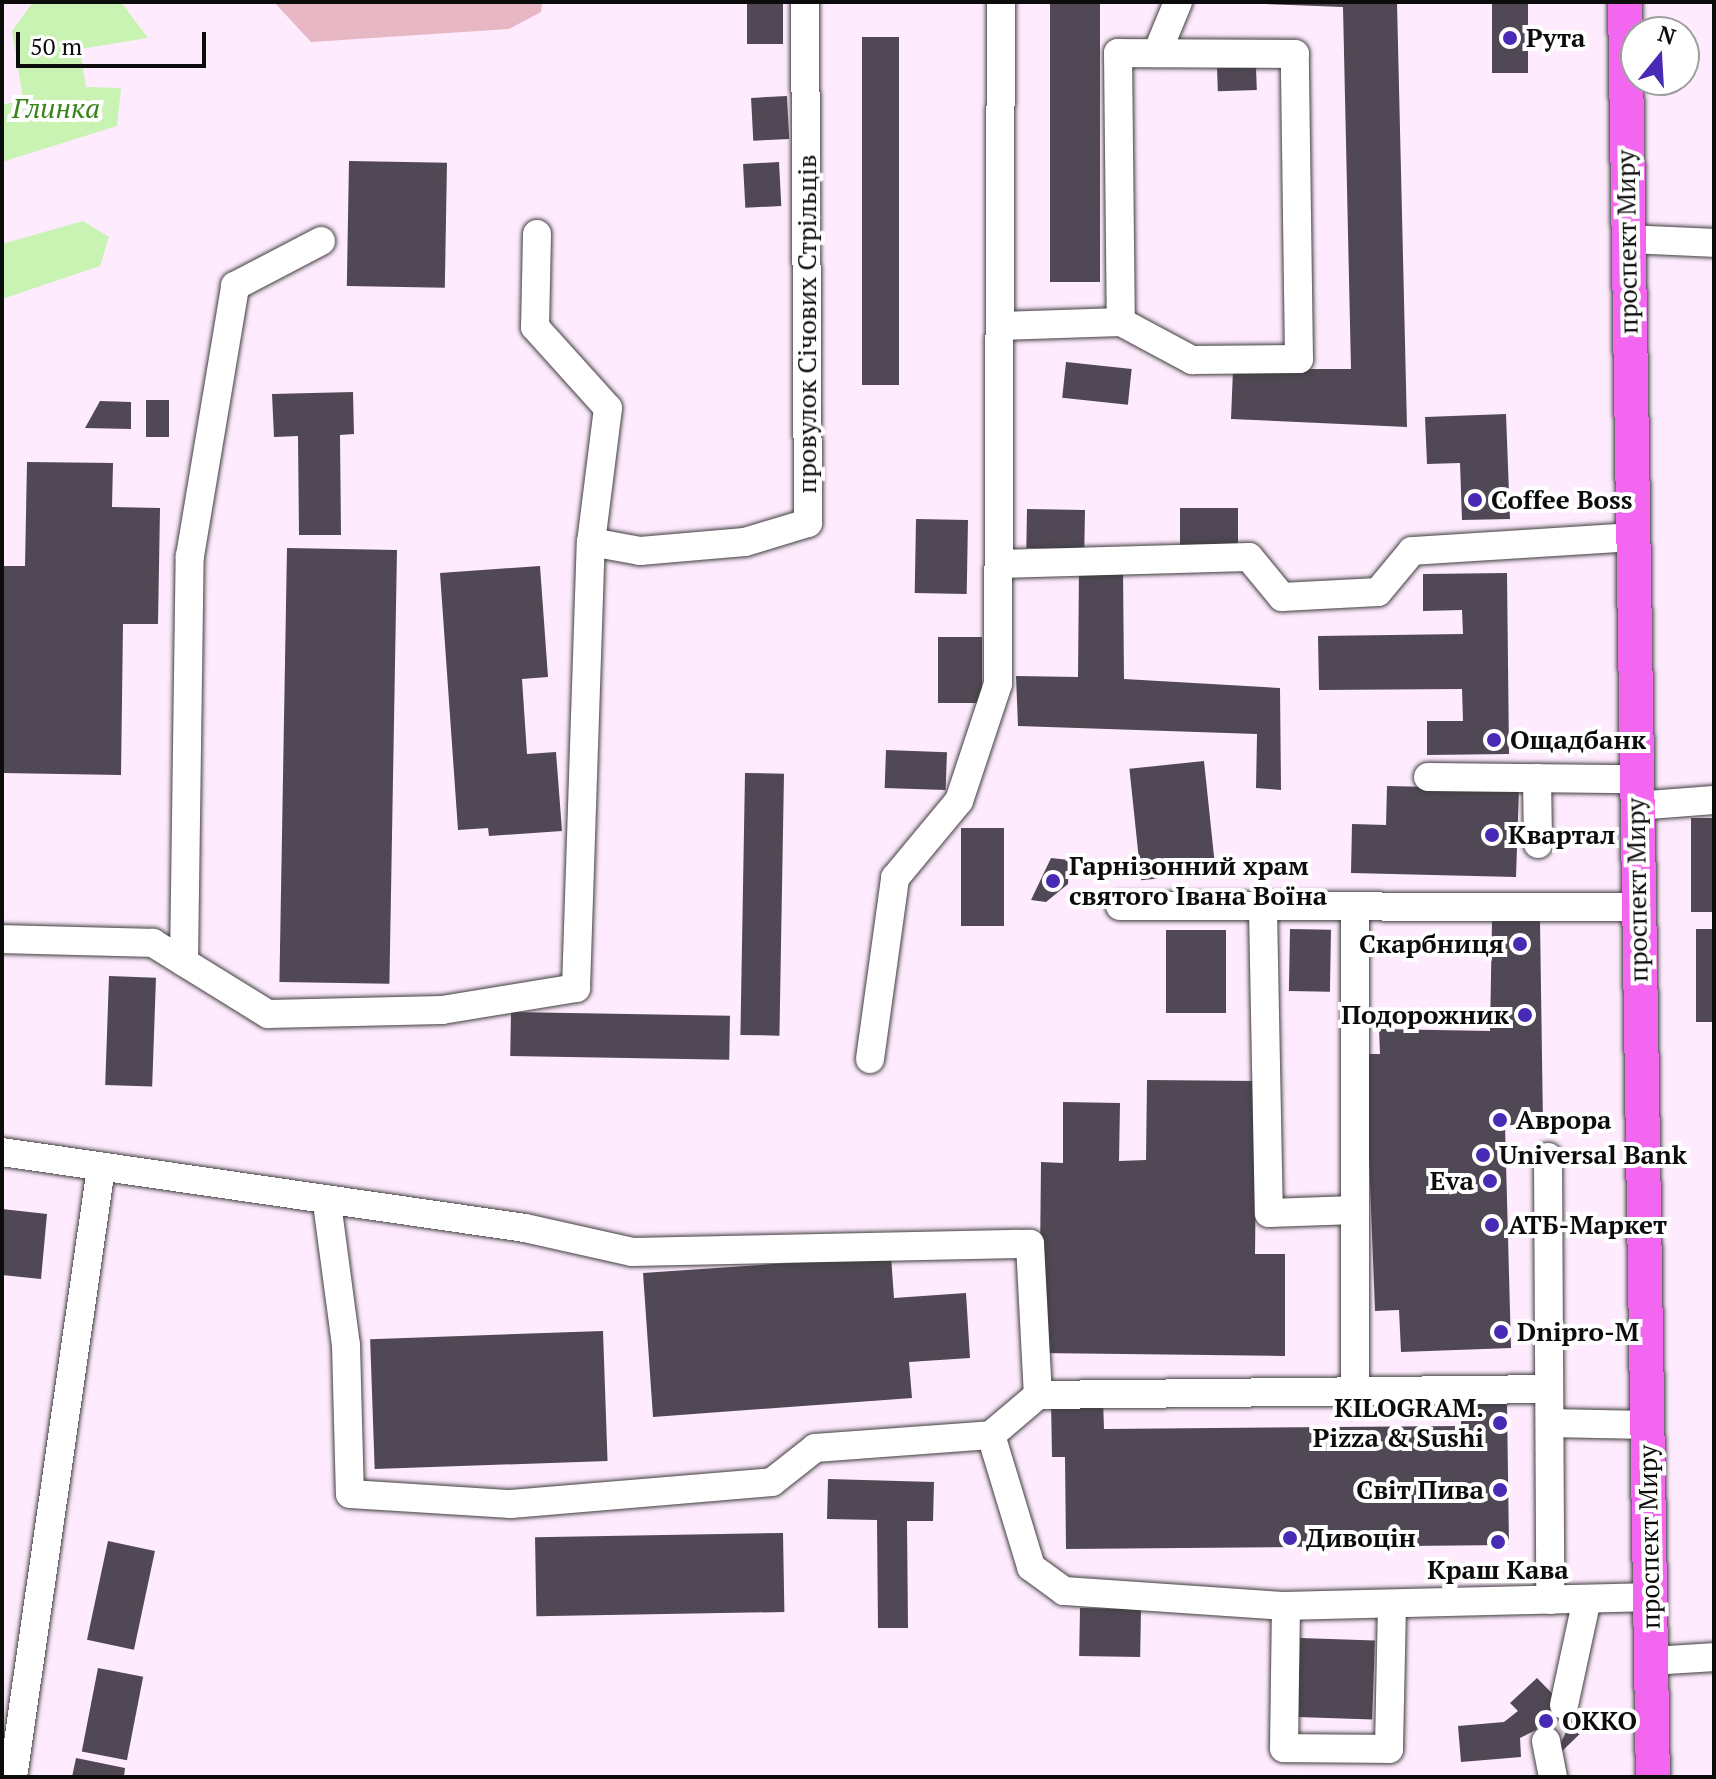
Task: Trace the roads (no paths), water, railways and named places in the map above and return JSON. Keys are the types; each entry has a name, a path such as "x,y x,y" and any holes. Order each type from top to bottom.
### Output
{"main road":[{"name":"проспект Миру","path":"1625,2 1635,793 1653,1777"}],"street":[{"name":"провулок Січових Стрільців","path":"591,542 640,551 745,542 808,523 805,2"},
{"path":"870,1059 895,878 959,801 998,684 1001,2"},
{"path":"1157,53 1178,2"},
{"path":"1000,326 1121,322 1192,360 1299,359 1295,54 1118,53 1121,322"},
{"path":"2,939 153,943 268,1014 442,1010 576,988 591,542 608,408 535,327 537,234"},
{"path":"1627,239 1714,243"},
{"path":"184,962 190,556 235,286 321,241"},
{"path":"999,564 1249,557 1282,597 1378,592 1412,551 1632,537"},
{"path":"1428,777 1537,778 1635,793 1714,800"},
{"path":"1537,778 1538,844"},
{"path":"1120,906 1263,909 1638,907"},
{"path":"1355,908 1355,1393"},
{"path":"1263,909 1269,1213 1355,1210"},
{"path":"2,1152 327,1203 525,1228 632,1252 1030,1244 1038,1395"},
{"path":"1548,1157 1550,1600"},
{"path":"13,1777 11,1741 101,1168"},
{"path":"327,1203 346,1345 350,1494 511,1504 772,1482 815,1448 991,1435 1038,1395 1549,1389"},
{"path":"1550,1423 1646,1425"},
{"path":"991,1435 1031,1567 1064,1591 1286,1606 1651,1597"},
{"path":"1564,1705 1587,1599"},
{"path":"1286,1606 1284,1748 1389,1749 1392,1604"},
{"path":"1651,1661 1714,1657"},
{"path":"1546,1741 1553,1777"}],"water":[{"name":"Глинка","path":"33,2 121,2 148,38 80,49 86,87 121,88 117,126 2,162 2,105 23,99 12,31"},
{"path":"83,221 109,237 100,266 2,299 2,244"}],"tunnel":[{"path":"1546,1741 1564,1705"}],"place":[{"name":"Рута","path":"1510,38"},
{"name":"Coffee Boss","path":"1475,500"},
{"name":"Ощадбанк","path":"1494,740"},
{"name":"Квартал","path":"1492,835"},
{"name":"Гарнізонний храм святого Івана Воїна","path":"1053,881"},
{"name":"Скарбниця","path":"1520,944"},
{"name":"Подорожник","path":"1525,1015"},
{"name":"Аврора","path":"1500,1120"},
{"name":"Universal Bank","path":"1483,1155"},
{"name":"Eva","path":"1490,1181"},
{"name":"АТБ-Маркет","path":"1492,1225"},
{"name":"Dnipro-M","path":"1501,1332"},
{"name":"KILOGRAM. Pizza & Sushi","path":"1500,1423"},
{"name":"Світ Пива","path":"1500,1490"},
{"name":"Дивоцін","path":"1290,1538"},
{"name":"Краш Кава","path":"1498,1542"},
{"name":"ОККО","path":"1546,1721"}]}
